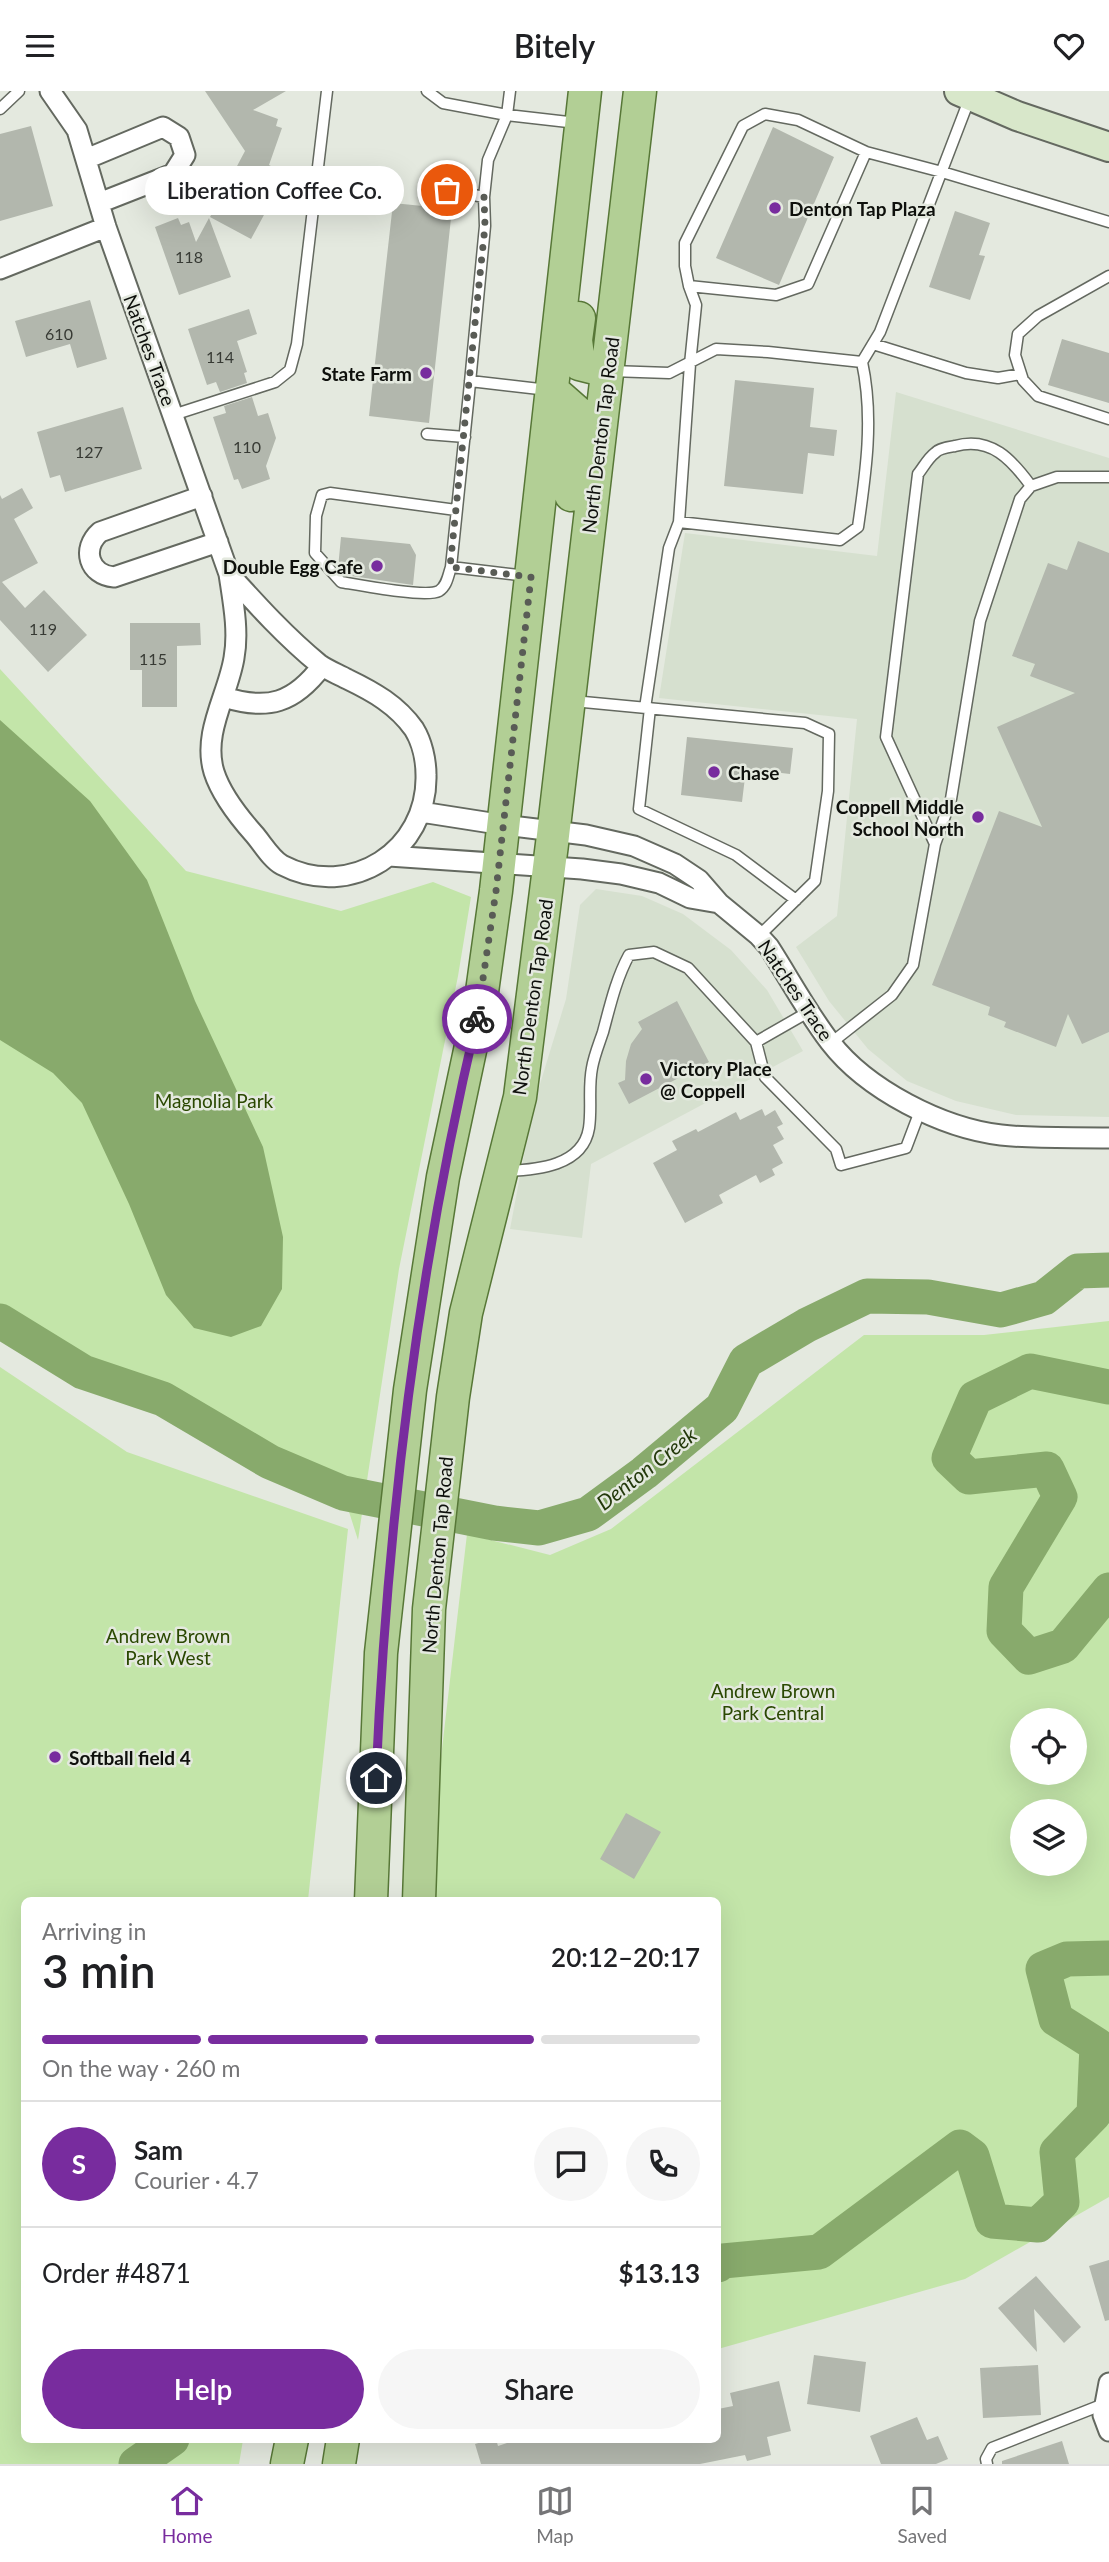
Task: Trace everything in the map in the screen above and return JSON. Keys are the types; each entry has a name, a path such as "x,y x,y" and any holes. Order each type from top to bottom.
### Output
{"main road":[{"path":"371,1897 386,1604 410,1390 441,1190 481,999 504,825 585,91"},
{"name":"North Denton Tap Road","path":"419,1897 429,1609 453,1397 466,1313 520,1097 550,868 640,91"},
{"path":"965,93 1017,116 1109,147"},
{"path":"574,193 589,243 576,356 579,364 607,371"},
{"path":"552,390 577,412 579,421 569,509 571,530 585,554"},
{"path":"287,2464 291,2443"},
{"path":"339,2464 342,2443"}],"street":[{"name":"Natches Trace","path":"50,91 78,130 106,227 229,574 235,611 235,656 224,697 215,718 212,746 214,771 241,819 280,864 310,875 342,877 372,867 398,849 421,812 427,793 426,762 415,731 396,706 369,689 322,666 269,618 229,574"},
{"path":"86,159 163,127 179,137 185,155 173,174 99,203"},
{"path":"0,269 106,227"},
{"path":"201,496 100,532 90,544 90,560 99,573 114,577 218,542"},
{"path":"224,697 246,704 268,704 299,691 322,666"},
{"name":"Natches Trace","path":"421,812 602,838 644,851 675,865 699,880 719,903 759,936 769,947 831,1043 885,1091 920,1111 954,1124 1001,1135 1109,1138"},
{"name":"Natches Trace","path":"389,856 621,874 659,884 690,898 719,903"},
{"path":"1109,2383 1103,2414 1109,2431"}],"lane":[{"path":"0,109 19,91"},
{"path":"173,415 275,382 290,370 297,344 327,91"},
{"path":"427,91 443,103 482,113 582,123"},
{"path":"456,510 330,493 322,495 316,516 316,553 341,582 406,592 436,593 445,586 450,567 465,437 485,226 484,197 488,160 507,115 510,91"},
{"path":"679,522 840,540 858,527 867,464 869,393 862,362 873,344 942,172 965,93"},
{"path":"796,900 736,855 639,809 648,708 669,548 679,522 696,305 688,286 685,243 743,126 765,114 798,120 866,152 1109,222"},
{"path":"688,286 776,295 808,284 866,152"},
{"path":"447,190 484,197"},
{"path":"1109,276 1038,316 1018,334 1015,355 1023,380 1038,395 1109,419"},
{"path":"873,344 966,373 998,378 1021,374"},
{"path":"607,371 669,373 716,349 862,362"},
{"path":"470,380 552,390"},
{"path":"427,434 465,437"},
{"path":"935,844 886,737 918,474 936,451 973,443 1000,451 1012,461 1031,486"},
{"path":"831,1043 892,995 913,965 935,844 951,799 980,621 1020,499 1031,486 1057,477 1109,477"},
{"path":"450,567 531,577"},
{"path":"569,701 805,723 829,734 828,791 815,881 759,936"},
{"path":"502,1171 528,1170 563,1162 575,1154 585,1141 589,1127 592,1066 620,972 629,955 654,952 688,968 756,1042 765,1077 836,1149 841,1165 906,1148 920,1111"},
{"path":"756,1042 810,1011"},
{"path":"987,2464 986,2459 992,2448 1105,2404"}],"shaded area":[{"name":"Coppell Middle School North","path":"896,392 1109,458 1109,1117 1016,1115 956,1101 907,1081 868,1049 829,1001 796,947 837,916 857,719 659,698 685,533 877,556"},
{"path":"0,720 90,801 147,880 195,1001 263,1147 283,1237 282,1289 261,1326 231,1337 194,1328 166,1295 129,1204 82,1103 53,1073 0,1040"},
{"name":"Victory Place @ Coppell","path":"596,889 642,896 683,914 731,950 767,990 803,1051 591,1164 582,1238 510,1229 533,1107 566,999 580,905"}],"green space":[{"name":"Magnolia Park","path":"0,669 186,871 341,911 433,882 471,897 458,976 399,1269 358,1540 343,1493 270,1462 163,1399 83,1372 0,1321"},
{"name":"Andrew Brown Park Central","path":"1109,1321 1109,2197 965,2279 721,2348 721,1897 435,1897 440,1766 467,1534 550,1555 611,1529 864,1335 984,1335"},
{"name":"Andrew Brown Park West","path":"0,1367 127,1452 348,1529 308,1897 21,1897 21,2443 242,2443 239,2464 0,2464"}],"building":[{"path":"205,91 286,91 253,110 278,119 276,126 282,128 269,165 286,174 251,239 210,217 245,151"},
{"path":"31,126 53,206 0,221 0,134"},
{"name":"Denton Tap Plaza","path":"773,127 834,157 779,285 716,258"},
{"path":"393,203 452,209 429,423 369,416"},
{"path":"955,211 990,223 979,255 985,256 970,300 929,287"},
{"path":"178,218 181,225 189,222 196,242 209,218 231,277 179,295 155,227"},
{"path":"90,300 107,359 77,368 70,344 26,357 15,321"},
{"path":"249,309 257,334 237,341 247,372 244,373 247,383 220,392 216,382 207,385 188,329"},
{"path":"1062,339 1109,353 1109,403 1048,385"},
{"path":"735,380 814,388 810,427 837,430 834,456 808,453 803,494 724,486"},
{"path":"252,397 258,416 268,413 276,438 266,466 270,479 242,489 238,479 234,480 213,417 226,413 224,406"},
{"path":"123,407 142,469 65,492 60,475 50,478 37,432"},
{"path":"22,488 33,508 14,519 38,563 2,582 25,608 44,590 87,635 48,672 0,620 0,495 2,499"},
{"name":"Double Egg Cafe","path":"341,537 410,544 416,555 413,585 345,575 338,568"},
{"path":"1078,541 1109,553 1109,1032 1082,1044 1068,1014 1056,1047 1004,1027 1006,1022 988,1015 990,1007 932,985 999,811 1042,827 997,727 1075,693 1030,676 1035,664 1012,656 1048,563 1067,570"},
{"path":"130,623 200,623 201,645 177,646 177,707 142,707 142,670 130,670"},
{"name":"Chase","path":"687,737 793,748 790,774 746,769 742,802 681,795"},
{"path":"677,1001 709,1062 629,1104 618,1083 625,1080 626,1061 631,1044 642,1029 638,1022"},
{"path":"762,1109 765,1116 775,1110 783,1124 777,1127 784,1139 773,1145 783,1163 772,1169 775,1175 760,1183 756,1175 719,1195 723,1203 685,1223 653,1163 677,1150 672,1141 696,1129 698,1132 736,1112 740,1120"},
{"path":"626,1813 661,1832 634,1879 600,1859"},
{"path":"1109,2260 1109,2320 1105,2321 1089,2266"},
{"path":"1036,2276 1081,2327 1064,2343 1034,2309 1037,2352 998,2308"},
{"path":"814,2355 866,2362 860,2412 807,2404"},
{"path":"1038,2365 1041,2415 983,2418 980,2368"},
{"path":"779,2381 791,2431 767,2437 771,2455 747,2461 745,2455 700,2464 481,2464 475,2444 721,2443 721,2408 733,2406 730,2393"},
{"path":"917,2417 927,2440 938,2436 948,2459 936,2464 881,2464 870,2436"},
{"path":"1062,2441 1069,2464 1002,2464 1002,2461"}],"waterway":[{"name":"Denton Creek","path":"0,1321 83,1372 163,1399 270,1462 343,1493 494,1523 539,1528 588,1514 644,1473 722,1408 746,1361 807,1325 867,1296 928,1297 1001,1310 1044,1298 1078,1271 1109,1270"},
{"path":"1109,1387 1030,1371 975,1398 949,1458 969,1477 1047,1469 1060,1497 1006,1587 1004,1631 1029,1657 1063,1646 1109,1590"},
{"path":"721,2263 819,2252 960,2147 972,2156 992,2221 1038,2225 1062,2202 1057,2152 1094,2114 1097,2045 1056,2019 1043,1969 1067,1959 1109,1958"},
{"path":"136,2464 166,2443"}],"way so far":[{"path":"447,190 484,197 485,226 470,393 450,567 531,577 515,736 477,1019"}],"place":[{"name":"Liberation Coffee Co.","path":"447,190"},
{"name":"Denton Tap Plaza","path":"775,208"},
{"name":"State Farm","path":"426,373"},
{"name":"Double Egg Cafe","path":"377,566"},
{"name":"Chase","path":"714,772"},
{"name":"Coppell Middle School North","path":"978,817"},
{"name":"Victory Place @ Coppell","path":"646,1079"},
{"name":"Softball field 4","path":"55,1757"}],"route":[{"path":"376,1778 386,1604 410,1390 443,1177 477,1019"}]}
